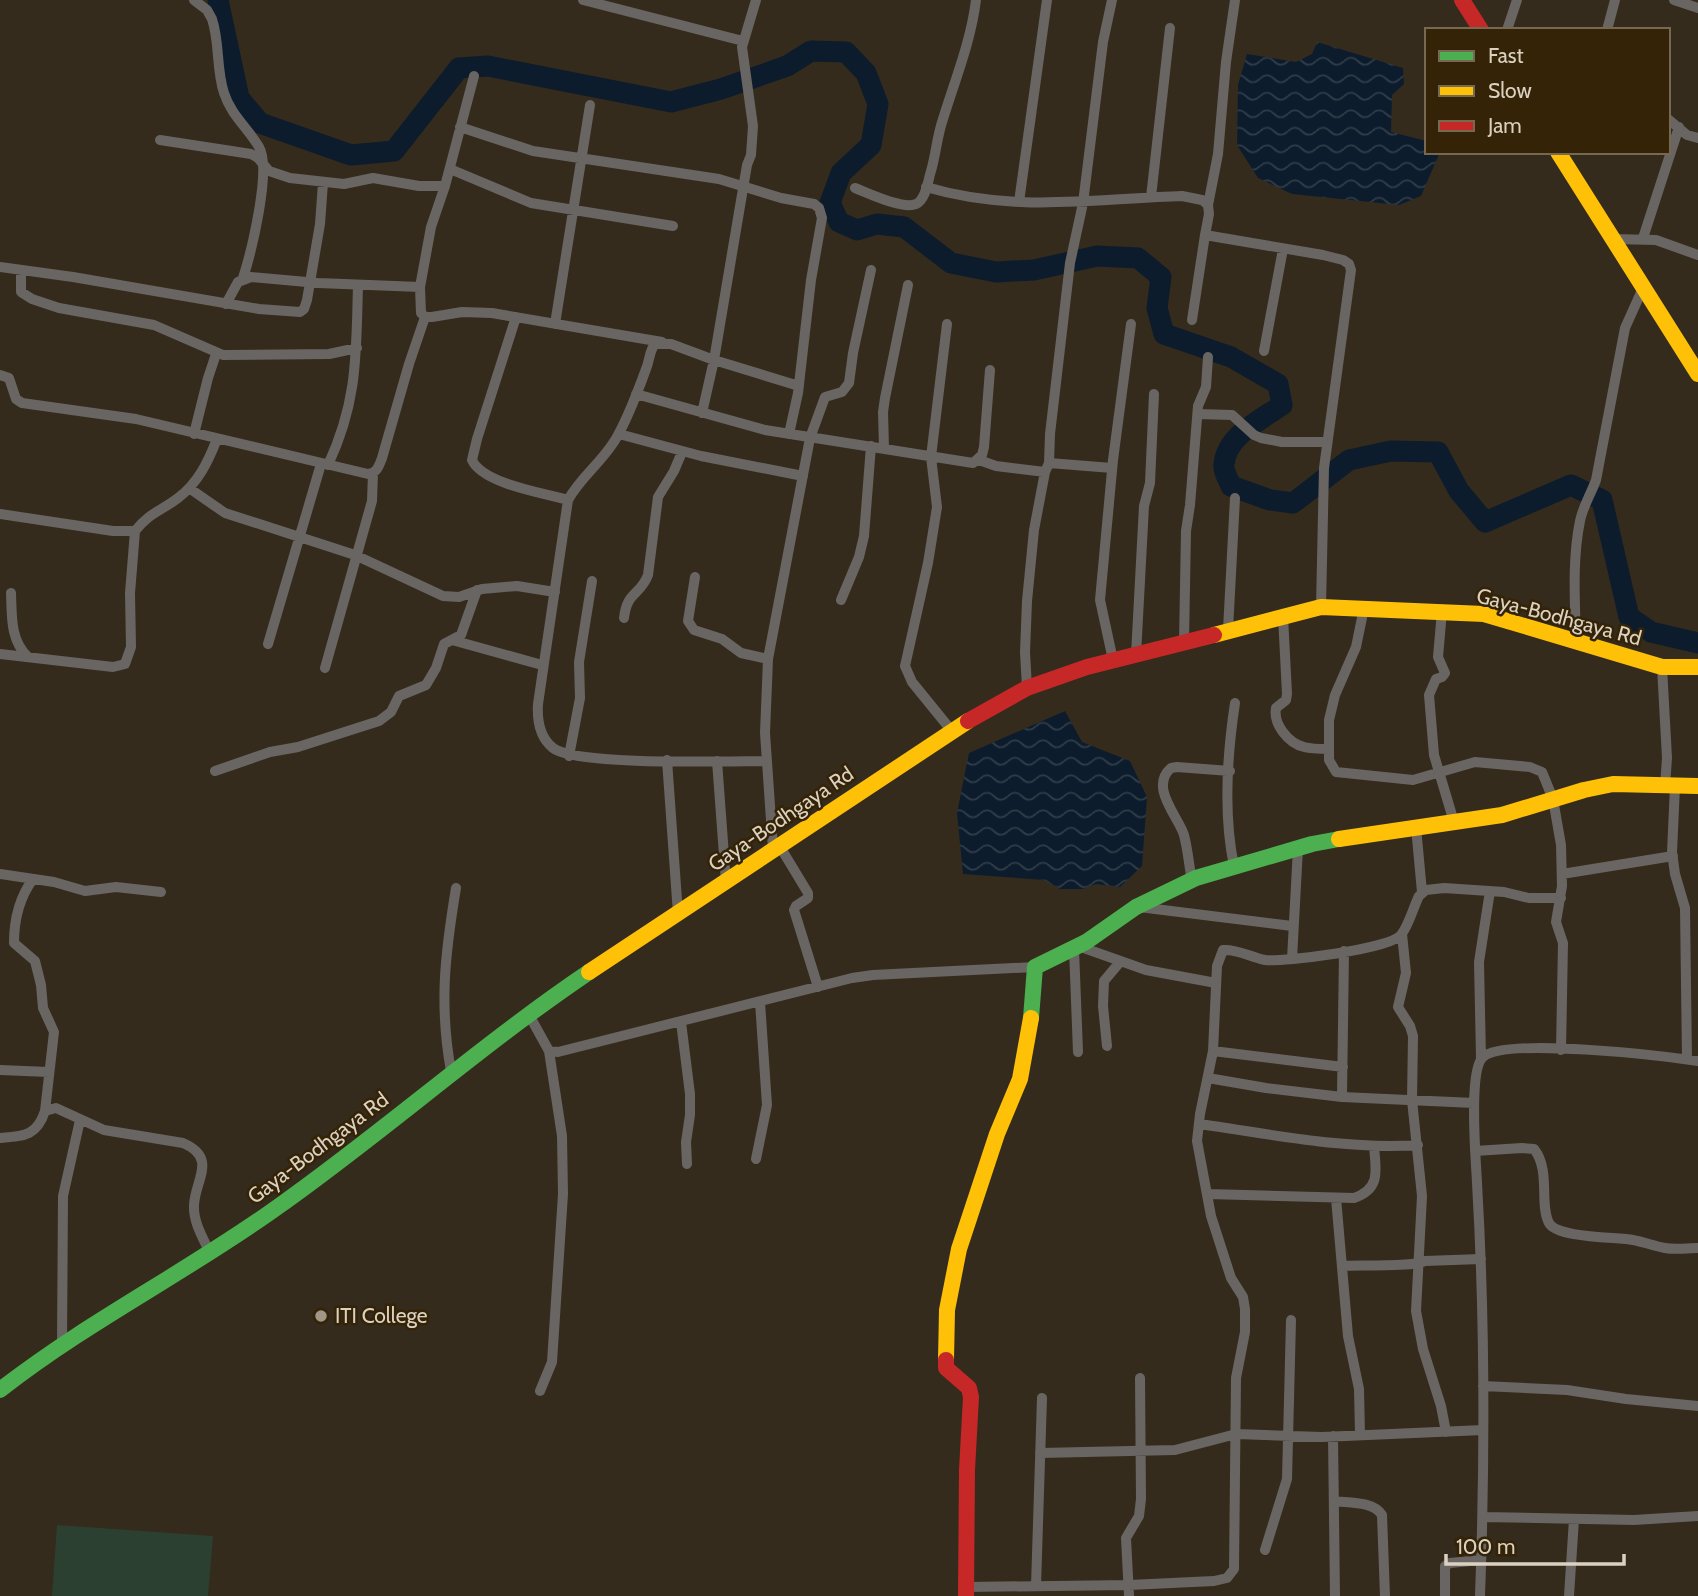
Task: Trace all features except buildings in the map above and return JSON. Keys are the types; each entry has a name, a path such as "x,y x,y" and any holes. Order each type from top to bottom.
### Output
{"street":[{"path":"194,0 212,19 225,97 234,116 259,147 265,168 277,175 323,183 344,184 373,178 419,186 445,186"},
{"path":"583,0 628,6 743,41"},
{"path":"702,413 714,360 753,138 743,63 743,41 756,0"},
{"path":"855,188 894,202 914,205 919,203 962,62 976,0"},
{"path":"1019,202 1047,0"},
{"path":"1027,688 1025,652 1029,569 1047,467 1070,263 1083,203 1103,42 1112,0"},
{"path":"1192,320 1218,154 1223,88 1236,0"},
{"path":"1462,0 1480,28"},
{"path":"1508,28 1517,0"},
{"path":"1608,28 1615,0"},
{"path":"1674,0 1698,8"},
{"path":"1152,197 1170,28"},
{"path":"425,317 421,313 421,287 431,228 450,169 474,76"},
{"path":"555,324 590,105"},
{"path":"1670,120 1687,135 1698,138"},
{"path":"460,127 522,149 719,179 789,200 814,204 822,213 799,386 789,434"},
{"path":"1643,238 1679,127"},
{"path":"160,140 251,154 262,162"},
{"path":"1559,154 1698,374"},
{"path":"226,304 232,290 243,278 256,231 262,162"},
{"path":"450,169 531,203 673,226"},
{"path":"0,267 73,276 226,304 300,312 304,309 320,224 323,183"},
{"path":"926,187 961,196 1019,202 1083,203 1182,196 1208,205"},
{"path":"1205,235 1343,260 1349,264 1351,270 1324,468 1321,607"},
{"path":"1612,239 1643,238 1671,243 1698,255"},
{"path":"1264,351 1283,249"},
{"path":"818,987 794,910 808,898 808,893 776,847 767,761 765,708 768,659 810,438 825,397 842,392 849,383 871,270"},
{"path":"20,271 21,292 32,299 59,308 154,325 216,354 329,354 357,348"},
{"path":"243,278 421,287"},
{"path":"268,645 299,535 325,464 341,437 350,406 357,348 358,285"},
{"path":"884,448 885,398 908,285"},
{"path":"1576,641 1576,560 1580,520 1594,486 1625,328 1643,288"},
{"path":"425,317 462,312 516,317 662,342 799,386"},
{"path":"325,668 372,501 373,473 382,458 425,317"},
{"path":"516,317 472,460 479,470 497,480 568,500"},
{"path":"947,324 930,457 937,507 928,563 905,666 912,682 951,730"},
{"path":"1113,660 1100,600 1112,468 1131,324"},
{"path":"662,342 651,349 648,365 619,434 568,500 542,665 539,725 550,745 569,756 614,760 767,761"},
{"path":"194,434 216,354"},
{"path":"1184,642 1185,543 1198,407 1206,387 1208,358"},
{"path":"979,460 984,447 990,370"},
{"path":"0,375 9,378 16,399 22,403 136,419 373,473"},
{"path":"636,394 739,424 930,457 969,463 979,460 996,466 1112,468"},
{"path":"1136,655 1144,506 1150,483 1154,394"},
{"path":"1198,414 1232,415 1254,435 1282,442 1327,442"},
{"path":"619,434 682,452 803,476"},
{"path":"0,654 113,667 125,664 131,647 135,531 146,517 168,505 189,488 204,469 217,439"},
{"path":"841,600 859,557 864,536 870,446"},
{"path":"624,618 627,601 645,584 659,492 674,471 682,452"},
{"path":"189,488 225,513 355,555 443,596 459,597 477,590 517,586 555,592"},
{"path":"1228,630 1235,498"},
{"path":"0,514 113,531 135,531"},
{"path":"695,577 688,621 690,626 694,630 722,639 741,653 768,659"},
{"path":"569,756 580,698 579,662 592,581"},
{"path":"215,771 270,752 298,747 379,721 391,712 399,696 426,685 436,668 444,644 460,635 477,590"},
{"path":"11,593 15,638 18,647 28,657"},
{"name":"Gaya-Bodhgaya Rd","path":"0,1390 42,1357 210,1253 291,1198 528,1013 951,730 1027,688 1113,660 1321,607 1442,611 1498,618 1662,667 1698,667"},
{"path":"1364,608 1356,647 1331,709 1328,749 1329,760 1336,772 1413,780 1470,762 1536,768 1546,777 1560,832 1561,898 1556,922 1563,943 1561,1049"},
{"path":"1442,611 1438,657 1445,673 1436,679 1429,695 1430,723 1438,774 1444,782 1454,822"},
{"path":"1283,616 1287,694 1286,700 1276,708 1275,720 1282,732 1299,745 1305,748 1328,749"},
{"path":"452,640 542,665"},
{"path":"1481,1058 1506,1050 1561,1049 1634,1053 1692,1060 1685,908 1673,856 1662,667"},
{"path":"1234,866 1227,827 1235,703"},
{"path":"667,760 678,914"},
{"path":"717,761 726,882"},
{"path":"1192,881 1184,836 1165,797 1165,777 1171,768 1177,767 1230,771"},
{"path":"549,1051 578,1049 873,975 1035,967 1076,947 1136,907 1192,881 1298,848 1353,836 1515,812 1613,784 1698,786"},
{"path":"1416,827 1422,892 1402,934 1406,973 1398,1007 1413,1036 1412,1100 1422,1196 1415,1295 1419,1332 1446,1432"},
{"path":"1292,959 1298,848"},
{"path":"1562,874 1673,856"},
{"path":"0,874 64,884 85,891 117,887 161,892"},
{"path":"0,1138 29,1134 37,1128 45,1111 54,1031 43,1008 38,969 32,957 22,952 14,943 21,898 33,879"},
{"path":"451,1071 444,1017 443,981 456,888"},
{"path":"1422,892 1444,888 1515,893 1529,898 1561,898"},
{"path":"1480,1596 1483,1386 1474,1088 1481,1058 1479,962 1490,891"},
{"path":"1136,907 1292,926"},
{"path":"1035,967 1024,1060 1019,1080 962,1234 947,1317 946,1368 963,1381 969,1388 971,1397 967,1470 966,1591 1036,1586 1129,1591 1214,1581 1231,1575 1234,1559 1236,1378 1245,1332 1245,1309 1242,1297 1231,1278 1211,1216 1198,1148 1199,1124 1213,1051 1217,966 1223,950 1265,960 1292,959 1381,945 1402,934"},
{"path":"1076,947 1174,977 1216,983"},
{"path":"1076,947 1078,1052"},
{"path":"1342,1097 1344,951"},
{"path":"1107,1046 1103,1006 1104,981 1121,962"},
{"path":"756,1159 767,1105 760,1002"},
{"path":"528,1013 549,1051 562,1136 563,1194 552,1362 540,1391"},
{"path":"681,1022 689,1080 687,1164"},
{"path":"1213,1051 1343,1066"},
{"path":"0,1070 49,1072"},
{"path":"1208,1078 1342,1097 1475,1103"},
{"path":"45,1111 56,1108 104,1130 193,1147 202,1161 201,1183 194,1206 195,1216 210,1253"},
{"path":"62,1345 63,1196 80,1120"},
{"path":"1199,1124 1329,1143 1374,1147 1418,1145"},
{"path":"1208,1194 1354,1198 1370,1189 1376,1172 1374,1147"},
{"path":"1475,1151 1522,1147 1534,1149 1538,1153 1543,1171 1548,1221 1555,1229 1575,1234 1641,1241 1663,1248 1698,1248"},
{"path":"1336,1198 1348,1336 1359,1389 1360,1435"},
{"path":"1342,1266 1418,1265 1425,1261 1481,1259"},
{"path":"1265,1550 1287,1479 1291,1320"},
{"path":"1129,1591 1126,1538 1141,1510 1140,1378"},
{"path":"1483,1386 1567,1390 1590,1395 1698,1406"},
{"path":"1036,1586 1042,1398"},
{"path":"1040,1453 1187,1449 1236,1434 1286,1437 1483,1430"},
{"path":"1333,1436 1335,1596"},
{"path":"1334,1501 1371,1506 1382,1515 1385,1596"},
{"path":"1482,1517 1634,1520 1698,1516"},
{"path":"1569,1596 1574,1520"},
{"path":"1445,1596 1446,1566 1450,1563 1481,1560"}],"green space":[{"path":"57,1525 213,1536 208,1596 52,1596"}],"water":[{"path":"1317,42 1403,68 1404,84 1392,95 1391,132 1425,140 1425,154 1439,154 1421,196 1399,205 1292,194 1258,178 1237,145 1238,85 1247,54 1296,62 1312,54"},
{"path":"1065,711 1082,742 1130,761 1147,797 1142,866 1120,887 1096,884 1083,889 1060,889 1044,880 963,874 957,813 969,753"}],"waterway":[{"path":"218,0 239,98 260,123 351,155 394,151 459,68 488,66 671,102 721,89 787,66 811,51 846,52 866,73 878,104 871,145 841,173 830,203 839,222 857,230 877,224 904,227 951,263 996,272 1034,270 1097,256 1138,258 1161,277 1157,308 1164,334 1231,357 1278,384 1282,405 1246,429 1226,454 1224,469 1231,486 1270,500 1293,503 1349,460 1391,451 1438,452 1459,491 1485,522 1571,485 1602,500 1629,617 1651,632 1698,643"}],"traffic: fast":[{"path":"1031,1018 1035,967 1086,942 1136,907 1196,878 1312,844 1339,839"},
{"path":"0,1390 68,1341 279,1206 510,1029 589,972"}],"traffic: slow":[{"path":"1559,154 1698,374"},
{"path":"1214,635 1321,607 1484,614 1662,667 1698,667"},
{"path":"589,972 968,721"},
{"path":"1339,839 1502,815 1613,784 1698,786"},
{"path":"946,1360 947,1310 959,1249 997,1134 1020,1079 1031,1018"}],"traffic: jam":[{"path":"1462,0 1480,28"},
{"path":"968,721 1027,688 1087,667 1214,635"},
{"path":"946,1360 946,1368 969,1388 971,1397 967,1470 966,1596"}],"place":[{"name":"ITI College","path":"321,1316"}]}
